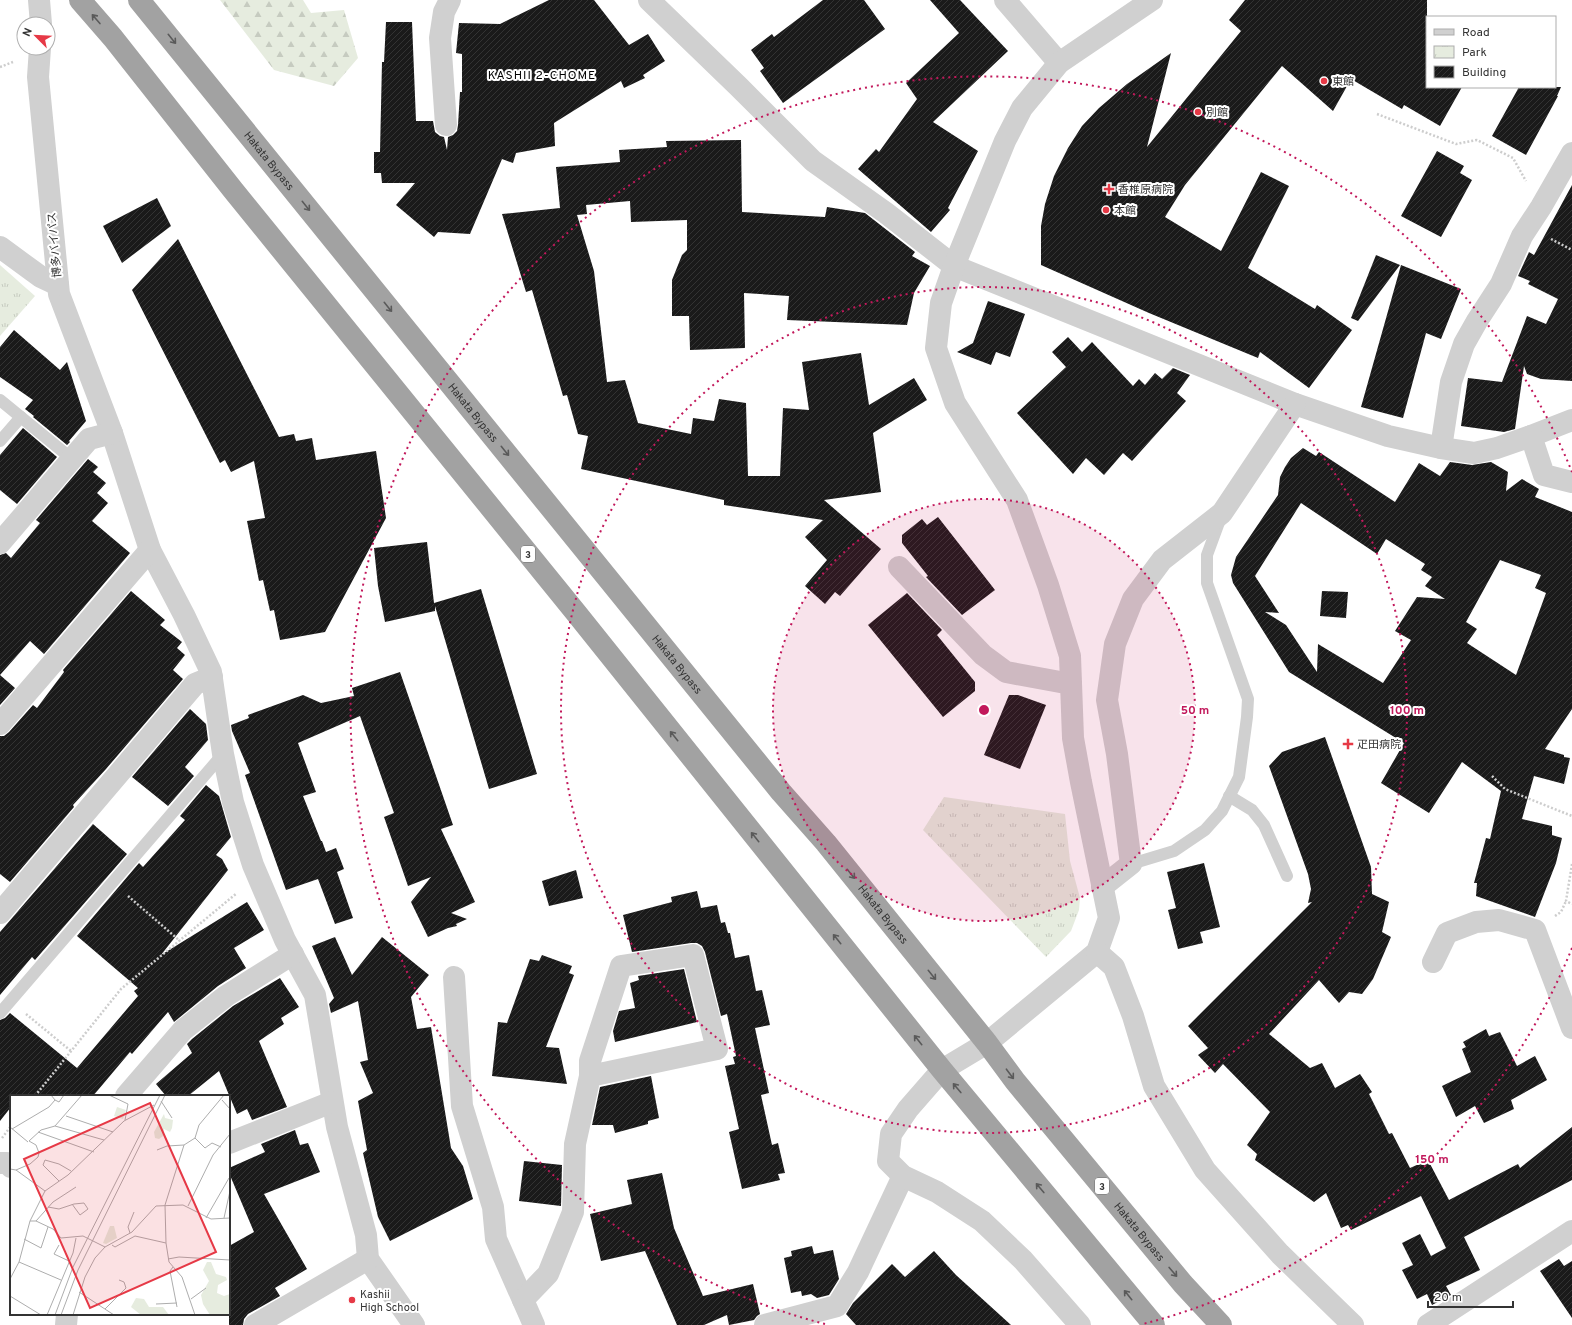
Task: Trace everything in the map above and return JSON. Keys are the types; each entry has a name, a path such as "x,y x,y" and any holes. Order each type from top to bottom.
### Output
{"highway":[{"name":"3","path":"80,0 113,38 233,190 577,614 942,1070 1154,1325"},
{"name":"Hakata Bypass","path":"143,4 776,786 826,843 1016,1081 1183,1284 1221,1325"}],"street":[{"path":"39,0 42,16"},
{"path":"446,125 440,38 444,12 450,0"},
{"path":"649,0 814,161 886,213 954,266 1295,404 1388,436 1441,448 1474,453 1497,448 1572,420"},
{"path":"1004,0 1059,63"},
{"path":"1079,1325 1023,1260 982,1222 937,1192 903,1176 888,1161 891,1134 908,1109 942,1070 987,1043 1097,952 1109,918 1073,738 1070,656 1048,585 1017,500 955,403 936,348 941,303 954,266 1005,141 1022,108 1059,63 1152,0"},
{"name":"博多バイパス","path":"39,56 38,77 59,294 112,433 150,550 184,615 211,672 223,754 232,802 254,864 285,940 315,995 332,1102 366,1235 368,1259"},
{"path":"1441,448 1451,382 1464,344 1501,284 1522,236 1542,207 1572,153"},
{"path":"0,247 41,277 58,285"},
{"path":"1102,887 1131,864 1117,754 1107,700 1115,644 1133,599 1162,560 1222,513 1295,404"},
{"path":"0,543 89,439 112,433"},
{"path":"1531,436 1544,475 1572,482"},
{"path":"0,724 150,550"},
{"path":"900,567 983,655 1006,672 1071,684"},
{"path":"0,913 195,684 212,677"},
{"path":"1433,962 1447,933 1476,922 1499,920 1535,930 1572,1028"},
{"path":"1097,952 1114,968 1134,1016 1154,1086 1205,1170 1280,1254 1353,1325"},
{"path":"127,1095 183,1030 226,996 293,954"},
{"path":"523,1300 548,1274 573,1212 575,1144 590,1076 590,1061 621,966 693,956 717,1049 590,1076"},
{"path":"454,977 462,1106 493,1207 496,1239 534,1325"},
{"path":"230,1143 332,1102"},
{"path":"0,1163 7,1163 10,1166"},
{"path":"765,1325 837,1306 858,1272 903,1176"},
{"path":"1428,1325 1572,1231"},
{"path":"255,1325 368,1259 414,1325"},
{"path":"66,1325 68,1315"}],"lane":[{"path":"0,400 72,459"},
{"path":"0,441 21,417"},
{"path":"1131,864 1174,851 1205,830 1222,811 1239,777 1248,699 1208,583 1207,554 1222,513"},
{"path":"0,1013 223,754"},
{"path":"1229,796 1252,810 1264,825 1287,876"}],"path":[{"path":"1377,114 1456,144 1477,140 1513,158 1542,207"},
{"path":"1492,776 1505,788 1572,816"},
{"path":"36,1095 121,989 235,896 254,864"},
{"path":"1572,864 1566,901 1572,904"},
{"path":"112,883 180,941"},
{"path":"10,1001 71,1051"},
{"path":"0,1142 10,1127"}],"green space":[{"path":"220,0 303,0 311,13 344,10 358,58 334,86 274,70"},
{"path":"0,265 35,296 0,336"},
{"path":"944,797 1065,814 1070,861 1080,898 1079,910 1071,931 1046,957 923,830"}],"building":[{"path":"549,0 594,0 629,45 648,34 665,61 643,75 645,78 624,88 621,81 554,123 555,146 516,153 513,163 502,159 470,234 438,232 434,237 396,205 415,183 382,183 381,173 374,173 374,152 380,152 382,62 384,62 386,22 412,22 416,121 433,121 435,132 444,137 447,150 448,137 457,131 460,92 462,92 462,54 456,53 459,23 500,24"},
{"path":"823,0 864,0 885,29 783,103 760,71 764,68 751,50 772,34 774,37"},
{"path":"930,0 960,0 1008,51 933,122 978,151 948,208 950,210 931,232 858,169 876,149 879,152 917,99 906,83 959,33"},
{"name":"香椎原病院","path":"1245,0 1427,0 1426,88 1461,88 1440,126 1404,105 1402,109 1351,79 1333,111 1282,66 1185,185 1165,217 1221,251 1261,172 1289,186 1248,268 1315,309 1317,305 1352,330 1309,388 1260,352 1258,358 1149,313 1041,265 1041,226 1045,204 1054,176 1068,148 1082,126 1099,108 1127,84 1171,53 1147,147 1241,31 1229,20"},
{"path":"1561,87 1558,96 1526,155 1492,136 1518,88"},
{"path":"741,140 742,212 825,217 827,207 865,213 915,252 912,256 930,266 914,293 907,325 787,320 789,296 744,293 745,348 690,350 689,316 672,316 672,280 682,255 687,250 687,220 631,222 630,201 586,205 587,214 577,215 594,271 607,382 625,380 638,423 691,434 693,418 714,421 719,399 746,403 748,476 780,476 783,408 809,410 802,362 861,353 869,405 914,378 927,400 873,433 881,492 824,500 881,549 840,596 835,592 825,604 805,586 827,560 805,537 823,520 724,505 724,500 581,469 588,436 578,434 567,395 563,396 532,290 526,292 502,214 560,208 556,167 620,162 619,150 667,147 666,141"},
{"path":"1437,151 1464,166 1460,173 1472,180 1441,237 1401,216"},
{"path":"1572,185 1572,381 1541,379 1527,374 1524,366 1515,429 1504,432 1461,426 1468,378 1502,382 1527,316 1546,324 1558,299 1528,284 1530,281 1518,276 1529,252 1534,255"},
{"path":"157,198 171,226 122,263 103,226"},
{"path":"178,239 279,437 294,434 296,441 312,438 316,460 376,451 386,518 325,632 280,640 274,610 270,611 263,580 259,581 247,521 265,518 254,461 231,472 225,460 220,463 132,290"},
{"path":"1376,255 1400,265 1358,321 1351,318"},
{"path":"1401,265 1461,289 1441,339 1426,333 1403,418 1361,407"},
{"path":"988,301 1025,314 1010,357 996,352 991,365 957,352 973,343"},
{"path":"14,330 60,370 67,362 86,421 67,445 25,409 33,400 0,377 0,347"},
{"path":"1068,337 1082,352 1092,342 1133,386 1139,379 1145,385 1155,373 1162,379 1173,368 1190,375 1177,393 1186,401 1132,461 1123,453 1104,475 1086,458 1073,474 1017,413 1066,367 1052,352"},
{"path":"23,428 57,457 17,504 0,490 0,455"},
{"path":"1303,448 1316,456 1319,452 1395,502 1419,463 1440,476 1450,462 1472,465 1491,462 1508,472 1506,491 1522,479 1539,489 1535,497 1572,512 1572,709 1545,749 1570,758 1564,784 1534,776 1522,819 1552,826 1552,835 1562,838 1556,863 1535,917 1476,896 1477,883 1474,883 1486,838 1490,839 1501,791 1462,762 1429,813 1381,783 1404,743 1289,672 1233,583 1231,575 1236,557 1278,495 1280,477 1291,458","holes":["1301,503 1377,554 1386,539 1425,564 1421,570 1432,577 1425,586 1445,599 1417,597 1395,631 1411,640 1383,683 1318,644 1317,672 1286,625 1265,612 1279,613 1255,576","1500,560 1541,575 1535,588 1546,593 1516,675 1467,643 1477,629 1466,622"]},
{"path":"88,459 98,467 93,472 106,483 97,493 108,503 92,521 130,553 44,654 30,641 0,675 0,555 6,553 11,558 40,523 36,520"},
{"path":"938,517 995,590 962,615 926,577 928,576 902,543 902,535 922,519 927,525"},
{"path":"427,542 434,603 481,589 537,774 489,789 435,606 435,611 385,622 378,586 374,548"},
{"path":"131,591 165,620 160,625 182,642 177,648 185,655 173,670 183,679 73,805 74,807 10,882 0,874 0,736 4,736 9,732 33,705 37,708 64,672 63,670"},
{"path":"1322,591 1348,592 1346,618 1320,616"},
{"path":"907,593 942,630 937,635 975,682 975,691 943,717 868,625"},
{"path":"400,672 453,825 441,829 475,902 451,913 467,919 456,924 457,926 448,928 428,937 411,902 431,877 408,886 384,817 394,813 360,716 298,743 316,792 303,796 326,852 336,848 344,869 337,872 353,918 335,924 318,879 286,890 245,775 250,773 232,731 231,725 249,718 248,715 303,695 321,703 354,696 352,688"},
{"path":"0,675 15,688 0,705"},
{"path":"1009,695 1018,695 1046,705 1020,769 984,755"},
{"path":"190,709 206,724 208,740 185,767 194,776 168,806 132,777"},
{"path":"1325,737 1371,867 1372,894 1389,902 1382,932 1391,937 1373,979 1362,994 1349,992 1339,1003 1319,980 1269,1034 1310,1068 1322,1063 1335,1088 1360,1074 1372,1092 1369,1094 1389,1134 1392,1133 1410,1168 1428,1160 1449,1200 1518,1164 1520,1168 1572,1127 1572,1180 1464,1237 1480,1270 1446,1286 1451,1295 1432,1305 1427,1294 1417,1299 1402,1270 1413,1265 1402,1243 1420,1234 1431,1256 1446,1248 1421,1196 1351,1230 1348,1225 1341,1228 1326,1193 1314,1202 1255,1160 1257,1154 1247,1145 1270,1112 1223,1064 1215,1073 1198,1055 1208,1048 1188,1026 1312,902 1308,903 1311,889 1308,874 1269,766 1282,752"},
{"path":"206,785 219,796 231,837 216,855 222,859 228,870 161,955 247,902 264,930 234,948 246,968 218,986 174,1022 168,1012 132,1054 130,1052 94,1095 10,1095 10,1108 0,1121 0,1020 5,1018 10,1013 77,1068 138,996 134,991 138,988 77,936 139,863 143,867 185,820 180,816"},
{"path":"93,824 127,854 35,960 32,957 0,995 0,932"},
{"path":"1204,863 1220,927 1200,932 1203,943 1178,949 1168,910 1176,908 1167,872"},
{"path":"576,870 583,898 549,906 542,881"},
{"path":"697,891 701,908 717,905 721,923 725,922 728,933 730,933 735,958 749,955 756,991 762,990 770,1025 755,1028 769,1093 761,1095 772,1145 778,1143 785,1173 778,1174 780,1180 742,1189 729,1132 739,1129 725,1066 735,1064 733,1057 736,1056 727,1014 721,1016 705,952 702,946 697,943 691,943 632,952 623,915 672,902 671,897"},
{"path":"335,937 352,975 382,937 429,975 411,997 417,1029 431,1027 451,1148 463,1166 473,1199 390,1241 378,1217 363,1153 367,1150 358,1101 373,1093 360,1062 368,1060 358,1001 331,1013 329,1004 334,998 312,946"},
{"path":"542,955 572,966 569,973 574,975 546,1047 559,1048 567,1084 492,1076 498,1022 507,1023 530,959 539,961"},
{"path":"684,969 697,1022 615,1042 613,1031 619,1011 635,1008 630,983 639,980 638,976"},
{"path":"280,978 299,1007 281,1018 284,1024 259,1041 287,1107 252,1120 247,1109 237,1114 219,1071 189,1095 165,1095 156,1084 192,1053 187,1044 233,1006"},
{"path":"1486,1029 1489,1036 1500,1032 1517,1066 1535,1056 1547,1080 1511,1100 1514,1109 1484,1123 1475,1106 1456,1117 1442,1086 1471,1072 1462,1049 1466,1047 1463,1042"},
{"path":"651,1076 659,1118 648,1121 648,1124 615,1133 613,1125 592,1125 600,1087"},
{"path":"295,1130 300,1145 308,1143 320,1172 264,1194 307,1269 275,1288 280,1296 248,1314 244,1319 243,1325 229,1325 230,1245 254,1232 230,1175 230,1168 265,1152 261,1144"},
{"path":"524,1161 562,1165 561,1206 519,1201"},
{"path":"662,1173 674,1228 703,1296 753,1284 760,1314 754,1320 729,1325 727,1315 704,1325 677,1325 645,1251 601,1261 590,1214 632,1204 627,1180"},
{"path":"812,1246 814,1254 833,1250 839,1279 829,1295 817,1298 811,1294 802,1296 801,1291 791,1293 784,1258 792,1256 791,1251"},
{"path":"934,1251 956,1275 1011,1325 856,1325 846,1314 853,1303 892,1264 905,1277"},
{"path":"1559,1259 1564,1266 1572,1261 1572,1318 1540,1271"}],"place":[{"name":"東館","path":"1324,81"},
{"name":"別館","path":"1198,112"},
{"name":"香椎原病院","path":"1109,189"},
{"name":"本館","path":"1106,210"},
{"name":"疋田病院","path":"1348,744"},
{"name":"Kashii High School","path":"352,1300"}],"district":[{"name":"KASHII 2-CHOME","path":"542,75"}]}
